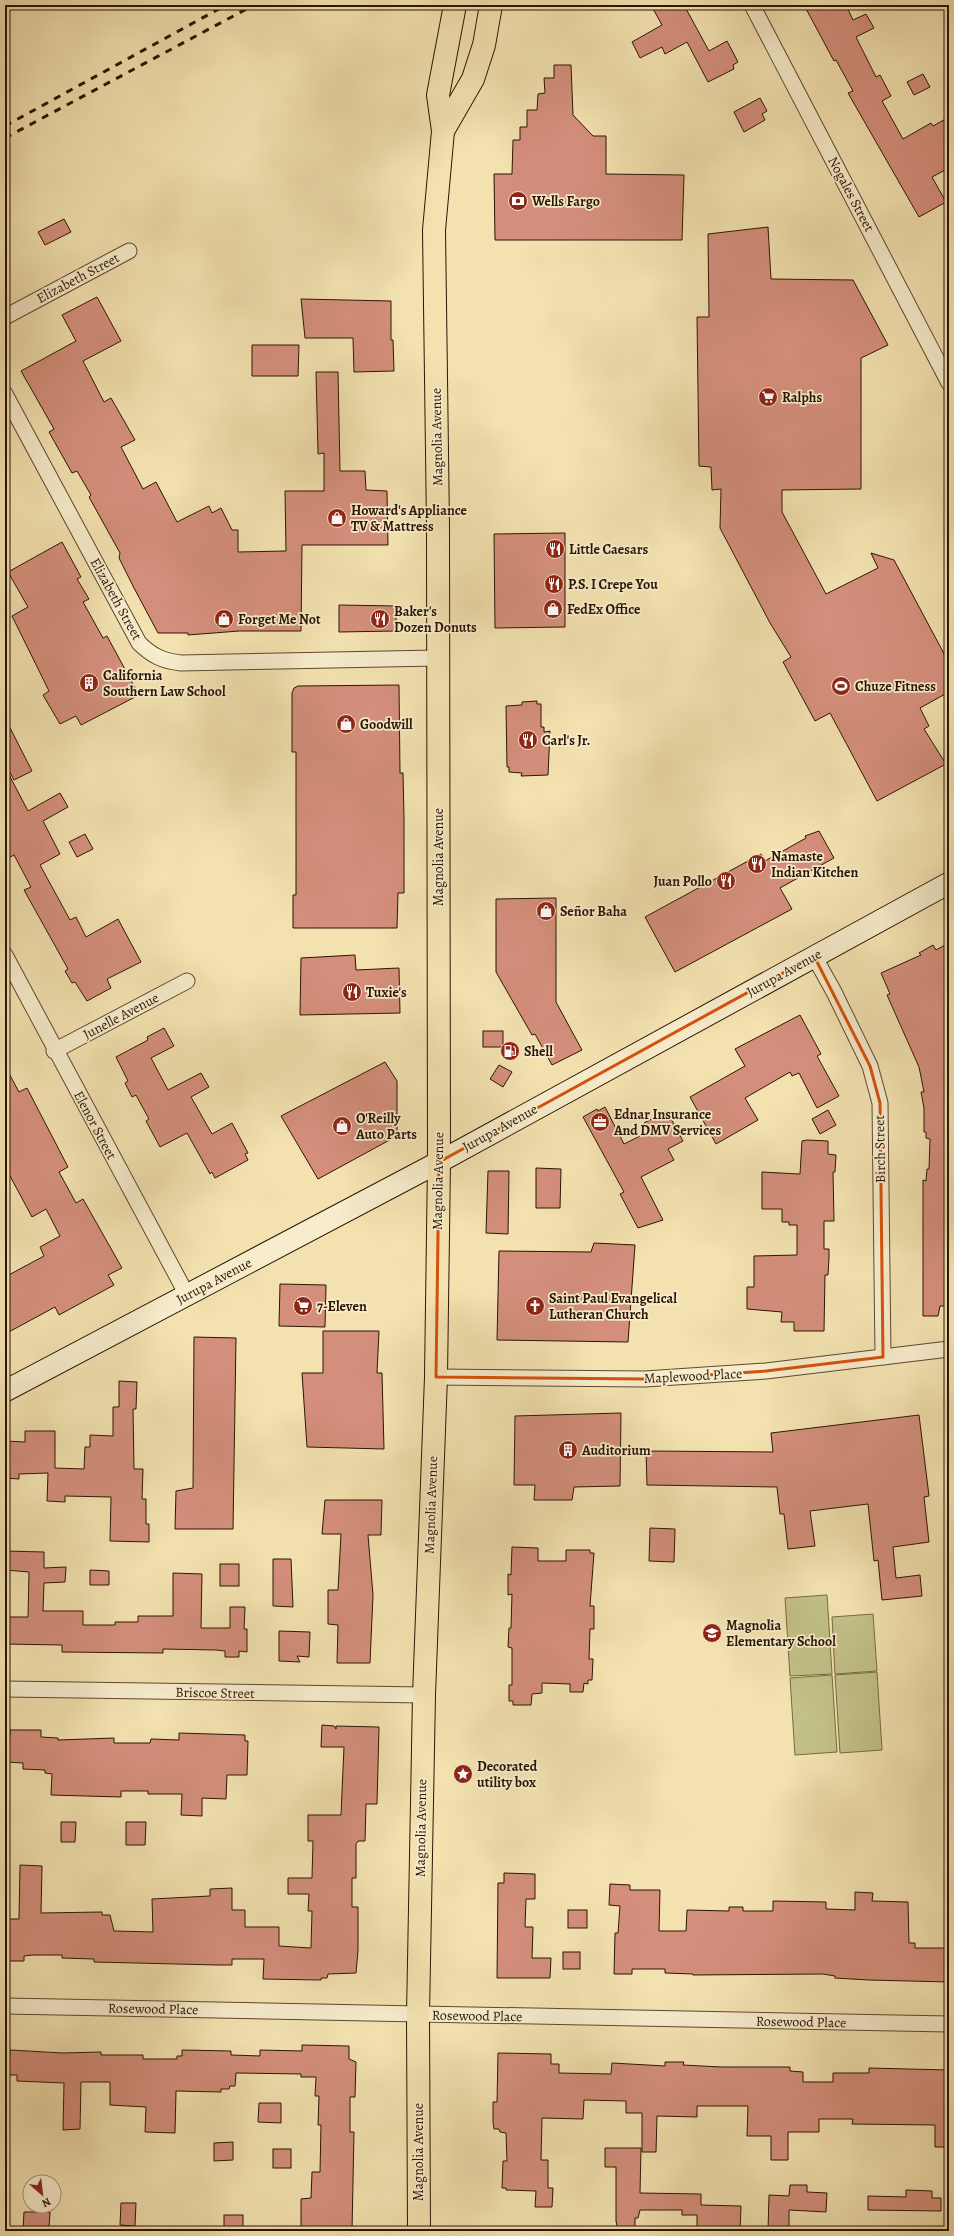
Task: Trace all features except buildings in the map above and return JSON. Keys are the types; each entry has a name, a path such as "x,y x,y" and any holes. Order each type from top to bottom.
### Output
{"main road":[{"name":"Magnolia Avenue","path":"419,2231 418,2015 424,1695 436,1377 439,1162 437,658 438,526 434,230 443,130 438,95 455,5"},
{"name":"Magnolia Avenue","path":"443,130 473,78 484,45 491,5"},
{"name":"Jurupa Avenue","path":"5,1391 439,1162 949,883"}],"street":[{"name":"Nogales Street","path":"752,5 949,383"},
{"name":"Elizabeth Street","path":"5,317 129,251"},
{"name":"Elizabeth Street","path":"5,394 138,643 151,654 164,661 181,663 437,658"},
{"name":"Elenor Street","path":"5,955 54,1051 187,1295"},
{"name":"Birch Street","path":"814,956 834,992 870,1066 880,1103 883,1357"},
{"name":"Junelle Avenue","path":"54,1051 187,981"},
{"name":"Maplewood Place","path":"436,1377 645,1379 766,1371 949,1350"},
{"name":"Briscoe Street","path":"5,1689 424,1695"},
{"name":"Rosewood Place","path":"5,2006 949,2024"}],"highlighted area":[{"path":"814,956 870,1066 880,1103 883,1357 766,1371 645,1379 436,1377 439,1162"}],"shaded area":[{"path":"827,1595 832,1674 790,1676 785,1598"},
{"path":"873,1614 877,1671 835,1674 832,1617"},
{"path":"877,1672 882,1750 840,1753 835,1675"},
{"path":"832,1675 837,1752 795,1755 790,1678"}],"railway":[{"path":"5,126 226,5"},
{"path":"5,138 254,5"}],"place":[{"name":"Wells Fargo","path":"518,201"},
{"name":"Ralphs","path":"768,397"},
{"name":"Howard's Appliance TV & Mattress","path":"337,518"},
{"name":"Little Caesars","path":"555,549"},
{"name":"P.S. I Crepe You","path":"554,584"},
{"name":"FedEx Office","path":"553,609"},
{"name":"Forget Me Not","path":"224,619"},
{"name":"Baker's Dozen Donuts","path":"380,619"},
{"name":"California Southern Law School","path":"89,683"},
{"name":"Chuze Fitness","path":"841,686"},
{"name":"Goodwill","path":"346,724"},
{"name":"Carl's Jr.","path":"528,740"},
{"name":"Namaste Indian Kitchen","path":"757,864"},
{"name":"Juan Pollo","path":"726,881"},
{"name":"Señor Baha","path":"546,911"},
{"name":"Tuxie's","path":"352,992"},
{"name":"Shell","path":"510,1051"},
{"name":"Ednar Insurance And DMV Services","path":"600,1122"},
{"name":"O'Reilly Auto Parts","path":"342,1126"},
{"name":"7-Eleven","path":"303,1306"},
{"name":"Saint Paul Evangelical Lutheran Church","path":"535,1306"},
{"name":"Auditorium","path":"568,1450"},
{"name":"Magnolia Elementary School","path":"712,1633"},
{"name":"Decorated utility box","path":"463,1774"}]}
